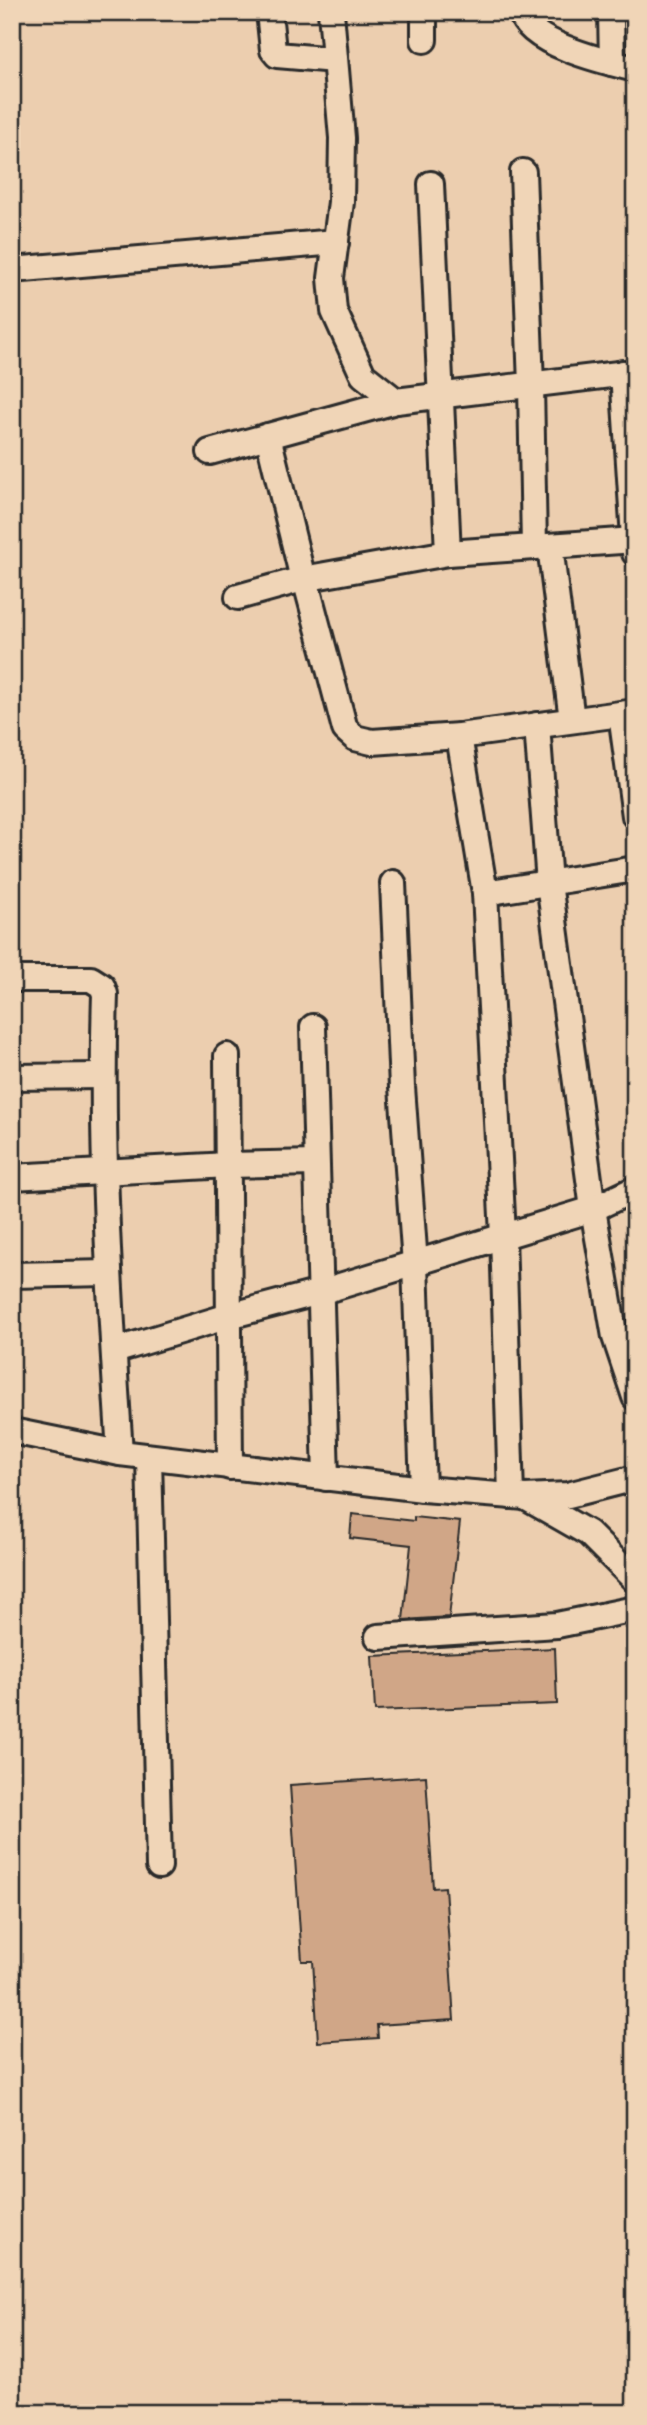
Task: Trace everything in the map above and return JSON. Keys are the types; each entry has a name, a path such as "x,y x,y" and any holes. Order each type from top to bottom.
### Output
{"street":[{"path":"269,12 277,55 335,60"},
{"path":"331,12 342,138 341,202 331,278 334,311 363,375 396,401"},
{"path":"424,12 424,40"},
{"path":"521,12 529,28 550,41 623,66"},
{"path":"611,12 623,66"},
{"path":"523,172 531,384 542,546 572,720"},
{"path":"431,184 448,553"},
{"path":"12,270 336,242"},
{"path":"210,452 396,401 629,372 635,553"},
{"path":"268,436 345,729 355,738 372,742 459,736 628,713 635,816"},
{"path":"238,597 304,579 448,553 634,540"},
{"path":"537,725 549,883 593,1209 625,1335 635,1397"},
{"path":"459,736 485,893 518,1497"},
{"path":"485,893 635,869"},
{"path":"393,883 402,1087 415,1264 422,1489"},
{"path":"12,979 91,979 102,986 105,994 102,1076 108,1273 120,1453"},
{"path":"313,1027 326,1478"},
{"path":"227,1056 230,1466"},
{"path":"12,1077 102,1076"},
{"path":"12,1177 317,1163"},
{"path":"114,1351 415,1264 593,1209 635,1189"},
{"path":"12,1275 108,1273"},
{"path":"12,1431 149,1457 422,1489 518,1497 568,1495 635,1478"},
{"path":"149,1457 159,1866"},
{"path":"518,1497 588,1533 635,1580"},
{"path":"378,1637 557,1625 635,1609"}],"building":[{"path":"352,1514 414,1521 414,1517 460,1522 449,1617 403,1620 411,1545 350,1538"},
{"path":"555,1648 557,1704 375,1711 372,1656"},
{"path":"426,1776 433,1888 445,1887 454,2020 377,2025 378,2038 318,2042 313,1961 302,1961 290,1785"}]}
